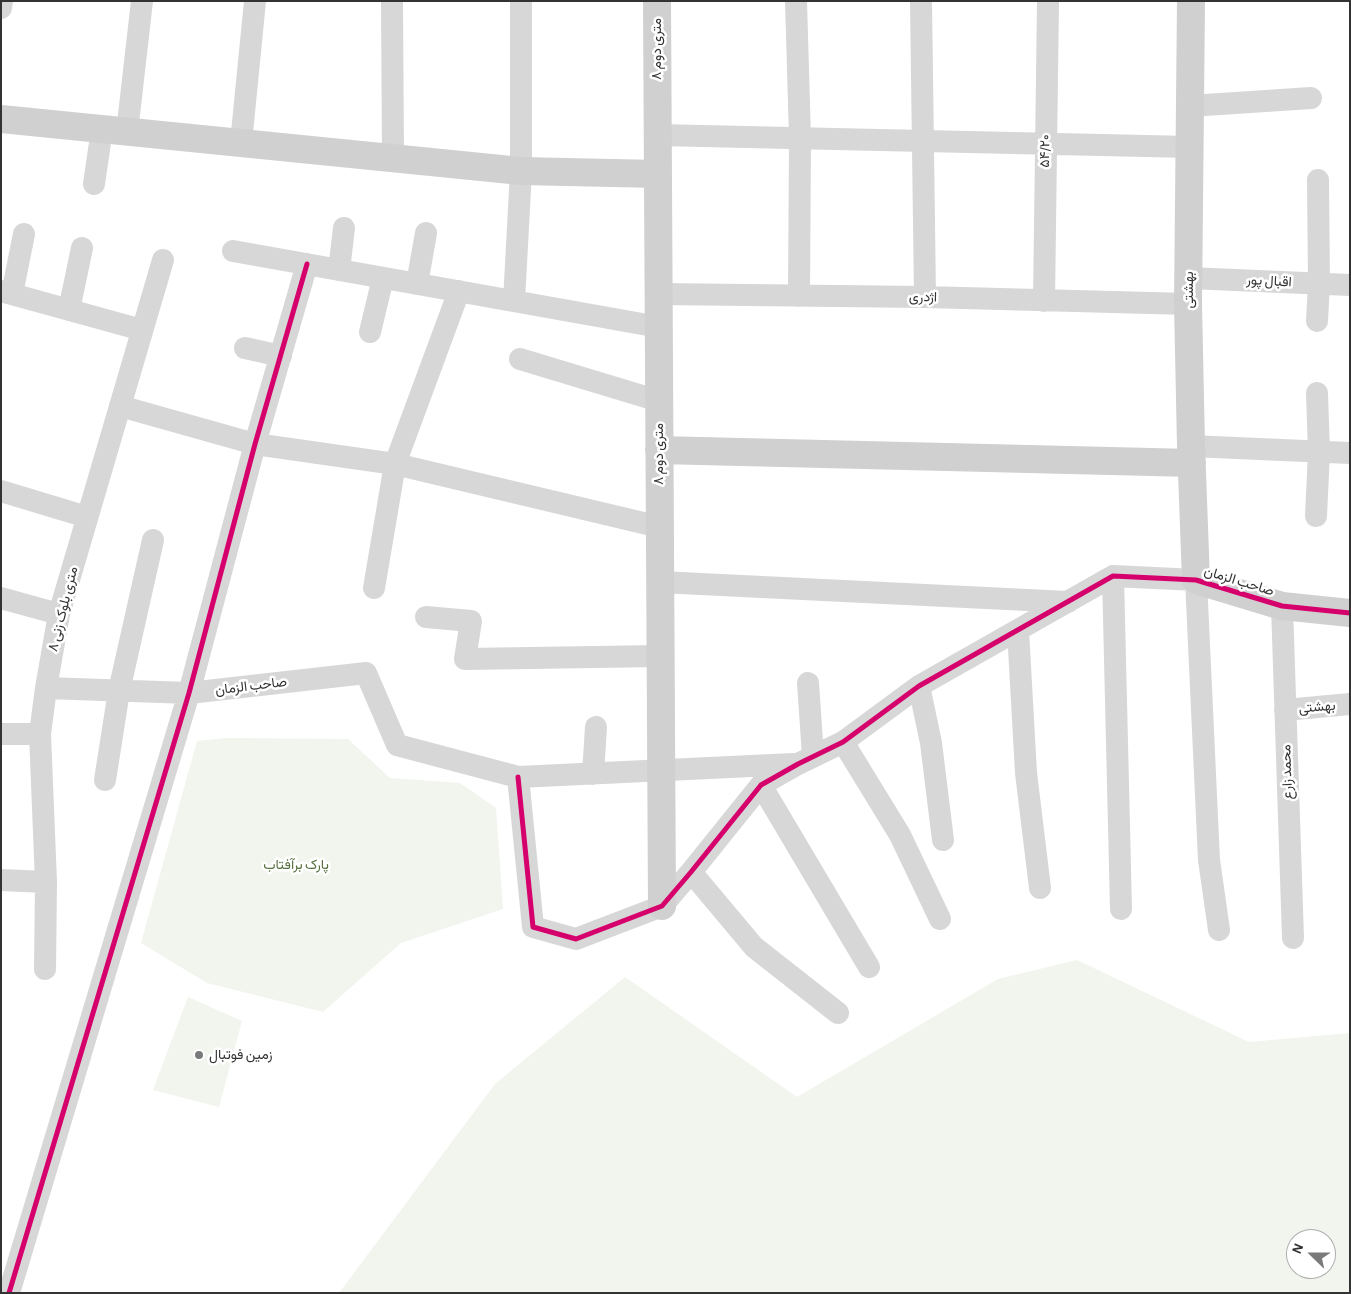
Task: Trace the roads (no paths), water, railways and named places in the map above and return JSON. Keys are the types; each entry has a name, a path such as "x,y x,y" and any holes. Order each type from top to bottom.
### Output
{"street":[{"path":"1,8 2,1"},
{"path":"94,184 114,130 142,1"},
{"path":"242,143 255,1"},
{"path":"392,1 393,158"},
{"path":"514,301 521,171 521,1"},
{"name":"۸ متری دوم","path":"657,1 662,906"},
{"path":"796,1 800,138 799,296"},
{"path":"921,1 924,297"},
{"name":"۵۴/۲۰","path":"1044,301 1048,1"},
{"name":"بهشتی","path":"1191,1 1188,304 1196,580"},
{"path":"1190,106 1311,98"},
{"path":"1,119 521,171 658,174"},
{"path":"658,135 1190,147"},
{"path":"1317,321 1319,284 1318,180"},
{"path":"339,270 344,228"},
{"path":"417,284 426,233"},
{"path":"24,234 7,292 142,330"},
{"path":"69,310 82,248"},
{"path":"233,251 659,326"},
{"name":"۸ متری بلوک زنی","path":"45,969 46,882 40,734 46,688 59,614 163,260"},
{"path":"9,1293 189,693 255,444 307,264"},
{"path":"370,332 383,278"},
{"name":"اقبال پور","path":"1189,278 1350,285"},
{"path":"374,588 395,464 459,291"},
{"name":"اژدری","path":"658,294 924,297 1188,304"},
{"path":"245,348 281,356"},
{"path":"520,359 659,401"},
{"path":"1316,516 1319,452 1318,392"},
{"path":"120,406 255,444 395,464 660,527"},
{"path":"659,450 1191,454 1350,453"},
{"path":"1,491 87,517"},
{"path":"106,780 119,691 154,540"},
{"path":"805,760 661,771 518,777 533,927 576,939 662,906 761,785 805,760 843,742 919,686 1112,576 1122,909"},
{"name":"صاحب الزمان","path":"1112,576 1196,580 1282,606 1350,613"},
{"path":"1196,580 1210,860 1219,930"},
{"path":"660,582 1068,602"},
{"path":"1,598 59,614"},
{"name":"محمد زارع","path":"1282,606 1293,938"},
{"path":"426,617 471,621 465,659 660,656"},
{"path":"1018,630 1026,773 1040,888"},
{"name":"صاحب الزمان","path":"46,688 189,693 366,673 397,745 518,777"},
{"path":"805,760 808,683"},
{"path":"919,686 931,743 943,840"},
{"name":"بهشتی","path":"1285,710 1350,704"},
{"path":"593,774 596,726"},
{"path":"1,734 40,734"},
{"path":"843,742 900,835 940,919"},
{"path":"761,785 869,966"},
{"path":"691,872 754,947 838,1013"},
{"path":"1,880 46,882"}],"place":[{"name":"زمین فوتبال","path":"199,1055"}],"park label":[{"name":"پارک برآفتاب","path":"296,865"}]}
